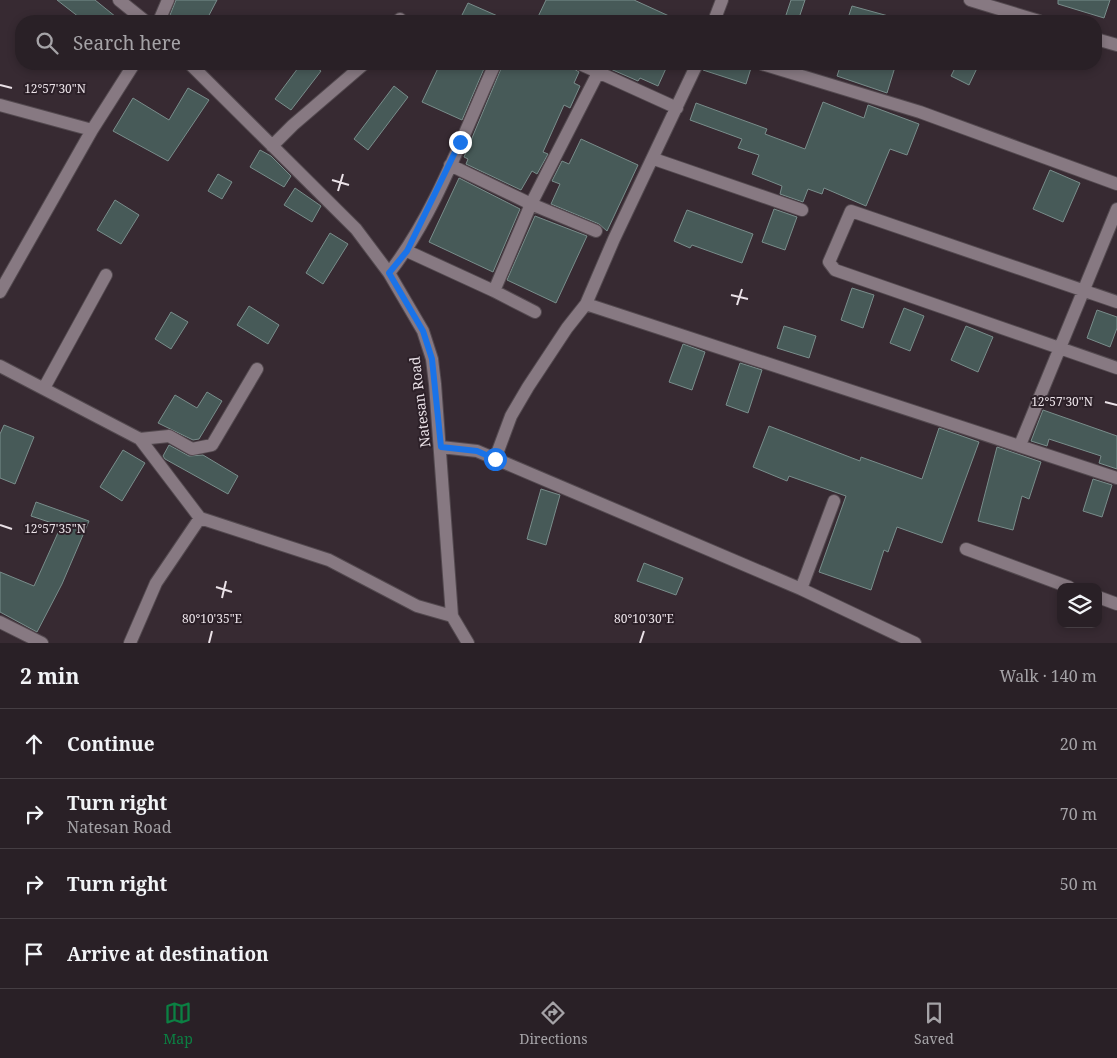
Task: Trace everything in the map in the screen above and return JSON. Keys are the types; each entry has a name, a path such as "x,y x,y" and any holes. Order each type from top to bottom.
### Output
{"street":[{"path":"119,0 138,15"},
{"path":"162,15 168,0"},
{"path":"716,15 722,0"},
{"path":"970,0 1019,15"},
{"path":"1102,41 1117,45"},
{"path":"0,292 92,130 130,70"},
{"name":"Natesan Road","path":"196,70 356,229 389,273 423,331 432,359 441,447 452,616"},
{"path":"272,146 293,125 357,70"},
{"path":"389,273 407,251 450,165 492,70"},
{"path":"592,70 677,108"},
{"path":"495,459 510,416 567,328 586,304 694,70"},
{"path":"782,70 920,112 1117,184"},
{"path":"494,292 531,204 598,73"},
{"path":"0,105 92,130"},
{"path":"654,159 802,210"},
{"path":"450,165 531,204 596,231"},
{"path":"1020,445 1117,209"},
{"path":"1117,302 851,211 829,262 835,270 1117,368"},
{"path":"407,251 535,312"},
{"path":"44,388 106,275"},
{"path":"586,304 1117,478"},
{"path":"0,366 140,439 200,518 329,560 418,606 452,616 468,643"},
{"path":"140,439 169,436 192,449 212,445 257,369"},
{"path":"441,447 477,451 801,589 914,643"},
{"path":"801,589 834,501"},
{"path":"130,643 156,583 200,518"},
{"path":"966,549 1058,583"},
{"path":"1102,598 1117,604"},
{"path":"0,622 42,643"}],"building":[{"path":"57,0 95,0 114,15 76,15"},
{"path":"176,0 217,0 209,15 170,15"},
{"path":"546,0 634,0 667,15 539,15"},
{"path":"791,0 805,0 800,15 786,15"},
{"path":"1058,0 1110,0 1104,18 1102,15 1094,15 1058,4"},
{"path":"468,3 495,15 462,15"},
{"path":"852,6 885,15 849,15"},
{"path":"297,70 321,71 291,110 275,99"},
{"path":"437,70 483,70 462,120 422,102"},
{"path":"500,70 576,70 579,72 574,83 580,86 570,108 564,105 543,152 548,154 537,174 532,171 521,190 466,164 468,159 464,157"},
{"path":"613,70 665,70 658,86 640,78 638,81"},
{"path":"703,70 750,70 746,84"},
{"path":"839,70 894,70 887,93 837,76"},
{"path":"954,70 976,70 969,85 951,76"},
{"path":"394,86 408,97 368,150 354,139"},
{"path":"188,88 209,100 168,161 113,131 133,98 169,120"},
{"path":"823,102 864,118 868,105 919,124 907,155 890,149 866,206 824,188 822,194 808,189 803,202 780,194 782,186 752,174 759,155 738,148 742,139 690,120 696,103 767,129 765,134 805,149"},
{"path":"581,139 638,165 607,231 599,224 551,204 560,184 552,181 562,161 569,164"},
{"path":"260,150 271,156 291,176 284,187 250,167"},
{"path":"1050,170 1080,183 1063,222 1033,209"},
{"path":"218,174 232,182 222,199 208,191"},
{"path":"459,178 520,209 493,272 429,242"},
{"path":"295,188 321,206 312,222 284,205"},
{"path":"115,200 139,215 121,244 97,230"},
{"path":"774,209 797,217 785,250 762,242"},
{"path":"687,210 753,234 742,263 692,245 690,248 674,241"},
{"path":"535,216 587,236 556,303 507,280"},
{"path":"330,233 348,244 323,284 306,273"},
{"path":"852,288 874,295 863,328 841,320"},
{"path":"249,306 279,325 268,344 237,325"},
{"path":"904,308 924,316 910,351 890,343"},
{"path":"1097,310 1117,317 1117,328 1110,347 1087,338"},
{"path":"171,312 188,322 171,349 155,339"},
{"path":"784,326 816,336 809,358 777,348"},
{"path":"966,326 993,337 978,372 951,360"},
{"path":"683,344 705,352 692,390 669,382"},
{"path":"740,363 762,370 748,413 726,405"},
{"path":"207,392 222,401 199,439 193,440 158,423 175,395 197,408"},
{"path":"1043,410 1117,436 1117,469 1099,463 1101,456 1049,439 1047,446 1031,441"},
{"path":"4,425 34,437 15,484 0,478 0,434"},
{"path":"769,426 860,461 861,457 922,479 939,428 979,442 942,543 897,527 888,552 884,550 871,590 819,572 846,496 789,476 787,481 753,467"},
{"path":"169,445 189,456 203,455 238,476 228,494 165,459 163,456"},
{"path":"997,447 1041,462 1029,499 1022,496 1013,530 978,521"},
{"path":"123,450 145,463 122,501 100,487"},
{"path":"1093,479 1112,485 1102,517 1083,511"},
{"path":"541,489 560,495 546,545 527,539"},
{"path":"36,502 89,521 62,584 37,632 0,612 0,572 34,586 61,526 31,516"},
{"path":"644,563 683,578 676,595 637,581"}],"route":[{"path":"460,142 407,251 389,273 423,331 432,359 441,447 477,451 495,459"}]}
